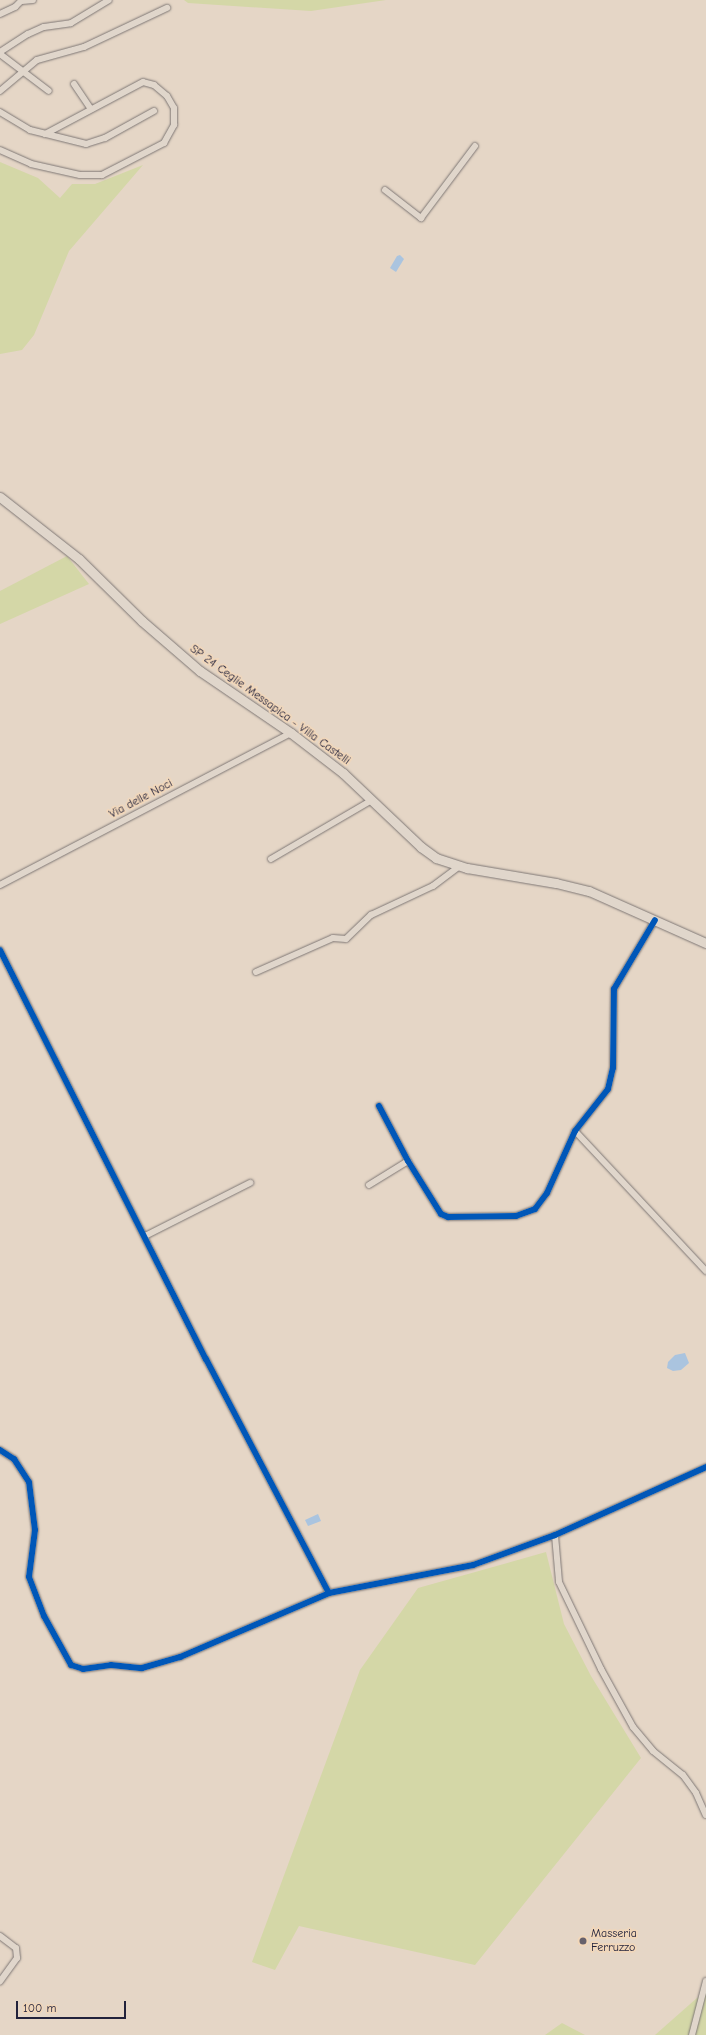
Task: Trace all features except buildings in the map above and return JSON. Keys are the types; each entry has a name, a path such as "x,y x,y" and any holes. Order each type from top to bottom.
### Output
{"main road":[{"name":"SP 24 Ceglie Messapica - Villa Castelli","path":"0,497 80,559 142,621 200,671 291,733 343,773 421,847 436,858 460,866 568,885 595,894 706,943"}],"street":[{"path":"0,14 15,7 22,0 33,0"},
{"path":"49,91 0,53 28,34 44,27 71,23 109,0"},
{"path":"0,91 24,73 38,60 84,46 167,8"},
{"path":"0,150 31,164 80,175 102,175 164,143 174,125 174,108 167,96 154,85 143,82 45,134"},
{"path":"74,84 91,109"},
{"path":"0,112 30,130 86,144 105,138 154,111"},
{"path":"385,190 421,218 475,146"},
{"name":"Via delle Noci","path":"0,885 291,733"},
{"path":"271,859 372,800"},
{"path":"256,972 327,940 346,939 371,915 433,886 460,866"},
{"path":"378,1106 408,1160 441,1214 448,1217 525,1215 535,1210 547,1193 575,1131 608,1089 613,1068 614,989 655,920"},
{"path":"0,950 329,1593"},
{"path":"575,1131 706,1271"},
{"path":"369,1184 408,1160"},
{"path":"145,1236 250,1183"},
{"path":"0,1450 14,1459 29,1482 35,1530 29,1577 44,1616 71,1665 83,1670 111,1665 142,1668 180,1657 329,1593 473,1565 555,1535 706,1467"},
{"path":"555,1535 559,1582 601,1669 633,1727 653,1751 683,1775 696,1793 706,1814"},
{"path":"0,1936 16,1948 17,1958 0,1981"},
{"path":"692,2035 706,1981"}],"green space":[{"path":"184,0 386,0 311,11 188,3"},
{"path":"0,162 38,178 60,198 72,184 95,184 143,165 69,251 34,335 22,350 0,354"},
{"path":"67,556 89,584 0,624 0,591"},
{"path":"546,1552 564,1624 591,1676 641,1758 475,1965 299,1926 275,1970 252,1962 360,1670 418,1588"},
{"path":"706,1990 706,2035 655,2035"},
{"path":"562,2023 585,2035 545,2035"}],"water":[{"path":"400,255 404,259 396,272 390,268 397,256"},
{"path":"685,1353 689,1363 681,1370 673,1371 667,1368 668,1362 675,1355"},
{"path":"318,1514 321,1521 308,1526 305,1520"}],"cycle path":[{"path":"379,1106 408,1161 441,1214 448,1217 516,1216 535,1209 547,1193 575,1131 608,1089 613,1068 614,989 655,920"},
{"path":"0,950 206,1359 329,1593"},
{"path":"0,1450 14,1459 29,1482 35,1530 29,1577 44,1616 71,1665 83,1669 111,1665 142,1668 180,1657 329,1593 473,1565 555,1535 706,1467"}],"place":[{"name":"Masseria Ferruzzo","path":"583,1941"}]}
